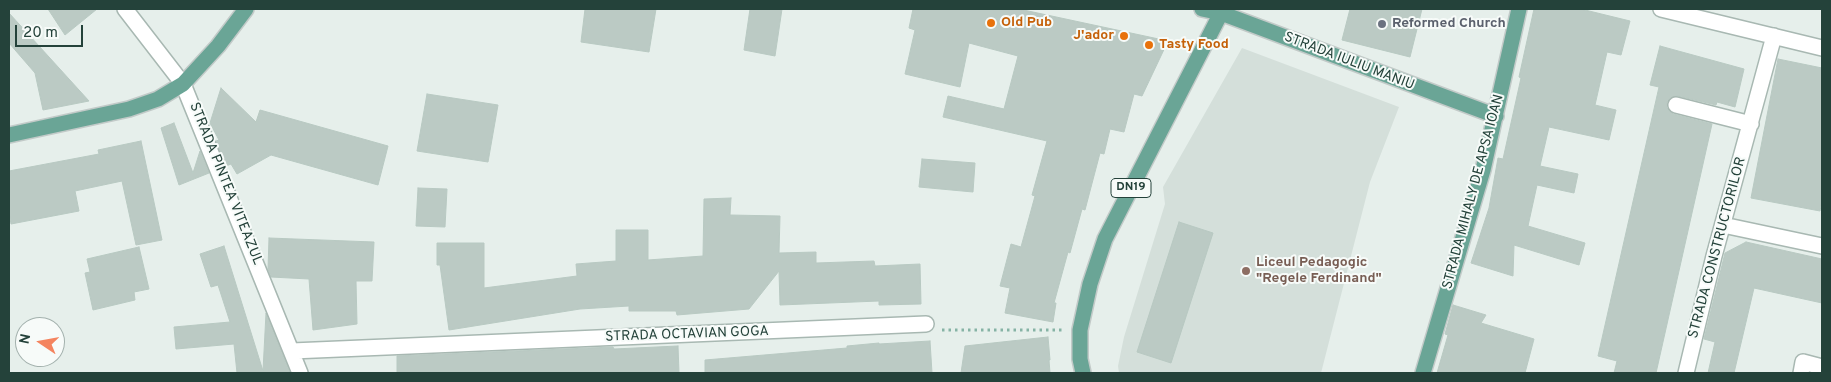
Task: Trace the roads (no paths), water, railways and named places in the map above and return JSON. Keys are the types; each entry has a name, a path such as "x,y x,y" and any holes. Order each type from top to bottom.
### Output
{"main road":[{"path":"9,135 129,109 158,99 183,84 218,46 246,9"},
{"name":"STRADA IULIU MANIU","path":"1202,9 1222,11 1496,116"},
{"name":"STRADA MIHALY DE APSA IOAN","path":"1423,373 1483,170 1518,9"},
{"name":"DN19","path":"1083,373 1080,359 1080,330 1090,284 1105,239 1222,11"}],"street":[{"name":"STRADA PINTEA VITEAZUL","path":"125,9 183,84 300,373"},
{"path":"1661,9 1822,48"},
{"name":"STRADA CONSTRUCTORILOR","path":"1686,373 1723,225 1774,36"},
{"path":"1676,105 1751,124"},
{"path":"1723,225 1822,246"},
{"name":"STRADA OCTAVIAN GOGA","path":"292,351 926,324"},
{"path":"1801,373 1804,362 1822,367"}],"place":[{"name":"Old Pub","path":"991,23"},
{"name":"Reformed Church","path":"1382,24"},
{"name":"J'ador","path":"1124,36"},
{"name":"Tasty Food","path":"1149,45"},
{"name":"Liceul Pedagogic \"Regele Ferdinand\"","path":"1246,271"}]}
